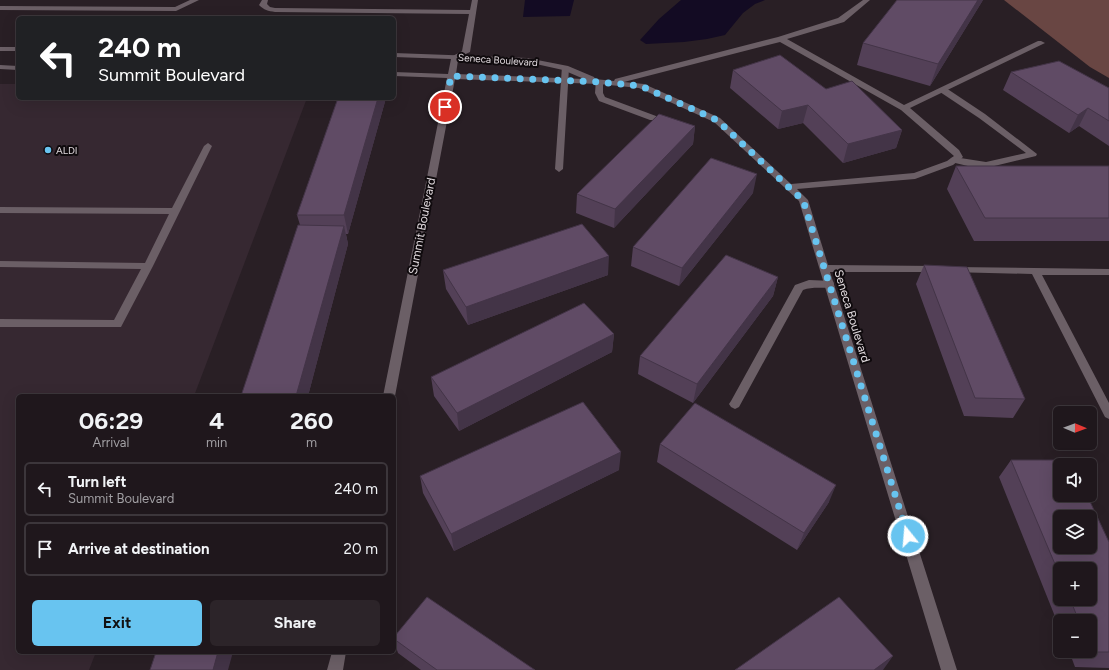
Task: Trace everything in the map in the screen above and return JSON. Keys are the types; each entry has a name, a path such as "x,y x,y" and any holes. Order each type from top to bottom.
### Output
{"street":[{"path":"0,8 176,9 196,0"},
{"path":"264,0 263,5 265,8 275,10 473,12"},
{"path":"455,57 466,52 475,0"},
{"path":"653,118 602,99 599,92 605,83 781,39 841,20 867,0"},
{"path":"781,39 904,108 956,152 959,157 915,176 789,187"},
{"path":"904,108 1041,43"},
{"path":"0,49 16,49"},
{"name":"Seneca Boulevard","path":"396,55 527,60 565,68 605,83"},
{"name":"Summit Boulevard","path":"389,394 455,57"},
{"path":"0,68 16,68"},
{"path":"559,169 565,68"},
{"name":"Seneca Boulevard","path":"396,74 564,81 641,86 717,120 803,200 949,670"},
{"path":"942,90 982,116 1033,154 986,165 954,160"},
{"path":"0,323 118,324 208,146"},
{"path":"0,210 175,211"},
{"path":"0,264 148,266"},
{"path":"824,268 1109,272"},
{"path":"1035,271 1109,414"},
{"path":"736,404 799,288 809,284 829,284"},
{"path":"335,670 339,654"}],"shaded area":[{"path":"525,0 574,0 570,16 523,17"},
{"path":"681,0 765,0 755,4 743,13 725,35 684,42 646,44 640,40 659,19"},
{"path":"1004,0 1109,0 1109,78 1090,67"},
{"path":"0,84 16,84 16,100 306,100 195,394 16,394 16,654 95,654 89,670 0,670"}],"building":[{"path":"897,0 978,0 938,64 863,43"},
{"path":"780,55 826,89 852,81 902,130 848,144 808,105 782,111 733,70"},
{"path":"1059,61 1109,88 1109,121 1088,108 1078,115 1011,72"},
{"path":"337,100 377,100 344,215 297,215"},
{"path":"659,114 695,126 615,209 577,194"},
{"path":"711,158 757,174 682,268 633,247"},
{"path":"956,166 1109,166 1109,218 985,218"},
{"path":"582,224 609,256 466,307 443,270"},
{"path":"298,225 344,226 297,394 242,394"},
{"path":"726,255 778,277 697,384 640,356"},
{"path":"924,265 967,267 1025,399 975,398"},
{"path":"584,303 614,334 457,413 431,377"},
{"path":"583,402 621,452 451,534 420,476"},
{"path":"695,403 836,485 804,533 660,444"},
{"path":"1011,460 1053,460 1053,502 1090,502 1094,510 1053,510 1053,554 1097,554 1097,516 1109,542 1109,652 1097,652 1097,614 1076,614 1073,606 1097,606 1097,562 1054,562"},
{"path":"427,597 535,670 437,670 396,640 396,635"},
{"path":"839,597 893,656 874,670 735,670"},
{"path":"155,654 217,654 213,670 150,670"}],"place":[{"name":"ALDI","path":"48,150"}],"route":[{"path":"445,107 451,76 599,82 641,86 717,120 803,200 908,536"}]}
